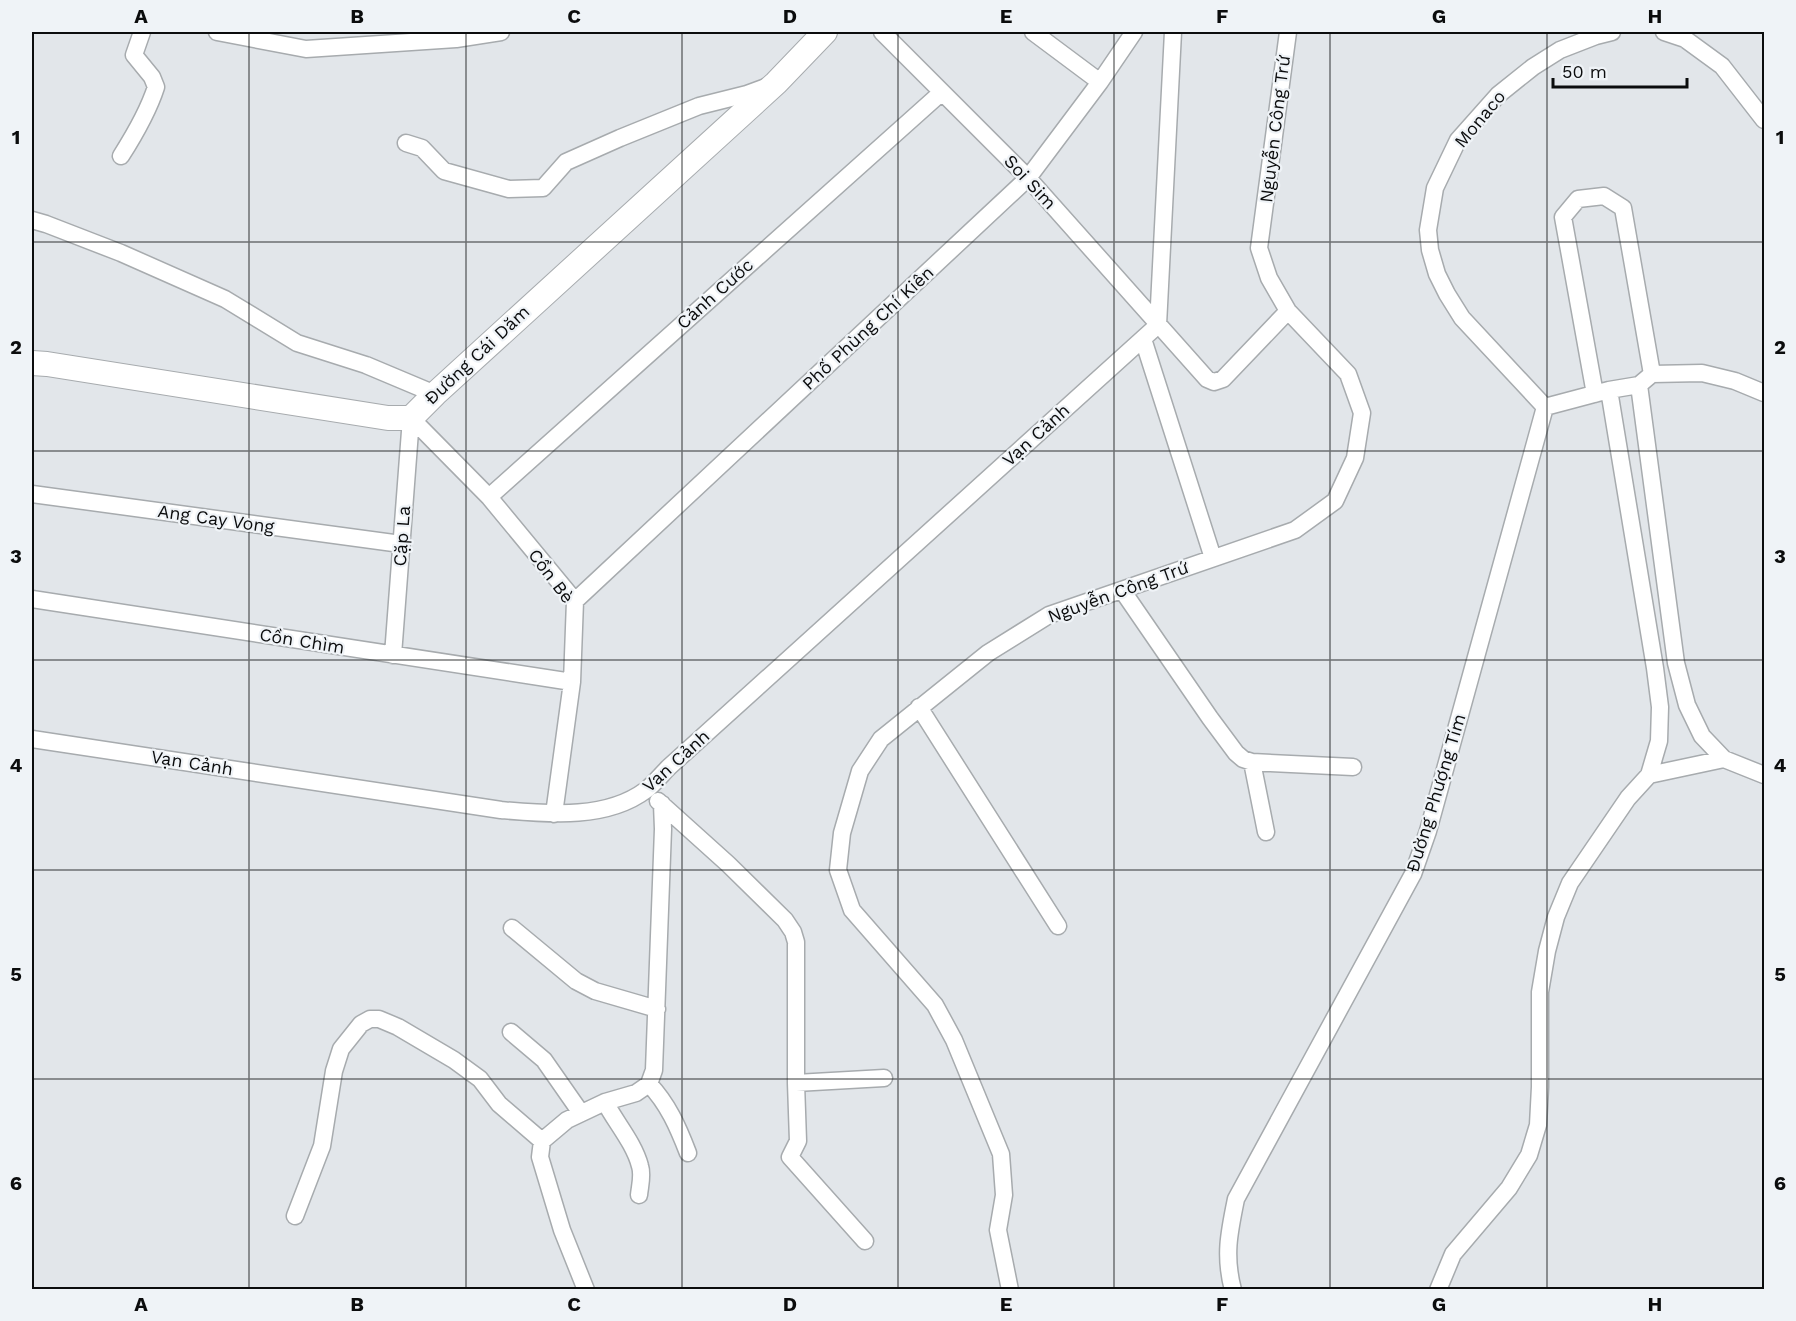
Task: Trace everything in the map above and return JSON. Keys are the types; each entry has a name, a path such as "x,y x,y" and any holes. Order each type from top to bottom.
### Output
{"street":[{"path":"121,156 141,124 156,87 152,77 134,56 142,32"},
{"path":"217,32 306,49 456,39 501,32"},
{"name":"Đường Cái Dăm","path":"32,363 388,418 411,418 776,83 825,32"},
{"name":"Soi Sim","path":"882,32 1028,178 1207,379 1214,382 1223,380 1288,311"},
{"path":"1034,32 1100,82"},
{"name":"Phố Phùng Chí Kiên","path":"575,601 1028,178 1100,82 1134,32"},
{"path":"1173,32 1158,325 1143,339 1213,558"},
{"name":"Nguyễn Công Trứ","path":"1010,1290 998,1230 1004,1195 1001,1154 954,1040 935,1005 852,910 838,870 842,833 860,771 881,740 988,653 1049,615 1295,530 1335,501 1354,458 1362,413 1348,374 1288,311 1269,278 1259,248 1288,32"},
{"name":"Monaco","path":"1545,407 1462,318 1447,294 1437,274 1429,240 1428,230 1435,188 1458,140 1497,95 1533,67 1560,50 1612,32"},
{"path":"1664,32 1685,39 1722,66 1764,120"},
{"path":"406,142 422,148 444,171 509,189 543,188 566,162 588,152 699,106 747,94 776,83"},
{"name":"Cảnh Cước","path":"489,497 942,92"},
{"path":"1438,1290 1453,1254 1509,1188 1529,1155 1538,1125 1540,992 1556,917 1570,883 1628,798 1648,775 1659,741 1660,707 1655,668 1602,392 1563,217 1578,199 1604,196 1623,208 1646,380 1676,663 1687,705 1702,736 1724,759 1764,776"},
{"path":"32,220 121,253 225,300 297,343 366,365 435,394"},
{"name":"Vạn Cảnh","path":"32,739 501,810 554,814 597,810 622,804 646,790 1143,339"},
{"path":"1545,407 1646,380 1702,373 1735,381 1764,393"},
{"name":"Đường Phượng Tím","path":"1233,1290 1229,1276 1228,1239 1236,1199 1413,874 1428,831 1545,407"},
{"name":"Cồn Bè","path":"411,418 489,497 575,601 572,682 554,814"},
{"name":"Cặp La","path":"393,655 411,418"},
{"name":"Ang Cay Vong","path":"32,494 401,544"},
{"path":"1122,590 1230,744 1243,759 1252,762 1353,767"},
{"name":"Cồn Chìm","path":"32,599 572,682"},
{"path":"919,707 1058,926"},
{"path":"1648,775 1724,759"},
{"path":"1252,762 1266,832"},
{"path":"646,790 728,864 785,920 793,932 796,942 798,1141 791,1159 866,1241"},
{"path":"586,1290 562,1230 540,1157 542,1141 567,1120 604,1102 636,1093 649,1084 654,1070 662,804"},
{"path":"512,928 576,981 595,991 657,1009"},
{"path":"295,1216 322,1146 334,1071 341,1049 361,1024 370,1019 379,1019 398,1027 454,1060 480,1079 500,1104 542,1141"},
{"path":"511,1032 544,1060 581,1113"},
{"path":"796,1083 884,1078"},
{"path":"649,1084 674,1119 688,1153"},
{"path":"604,1102 641,1167 639,1195"}]}
